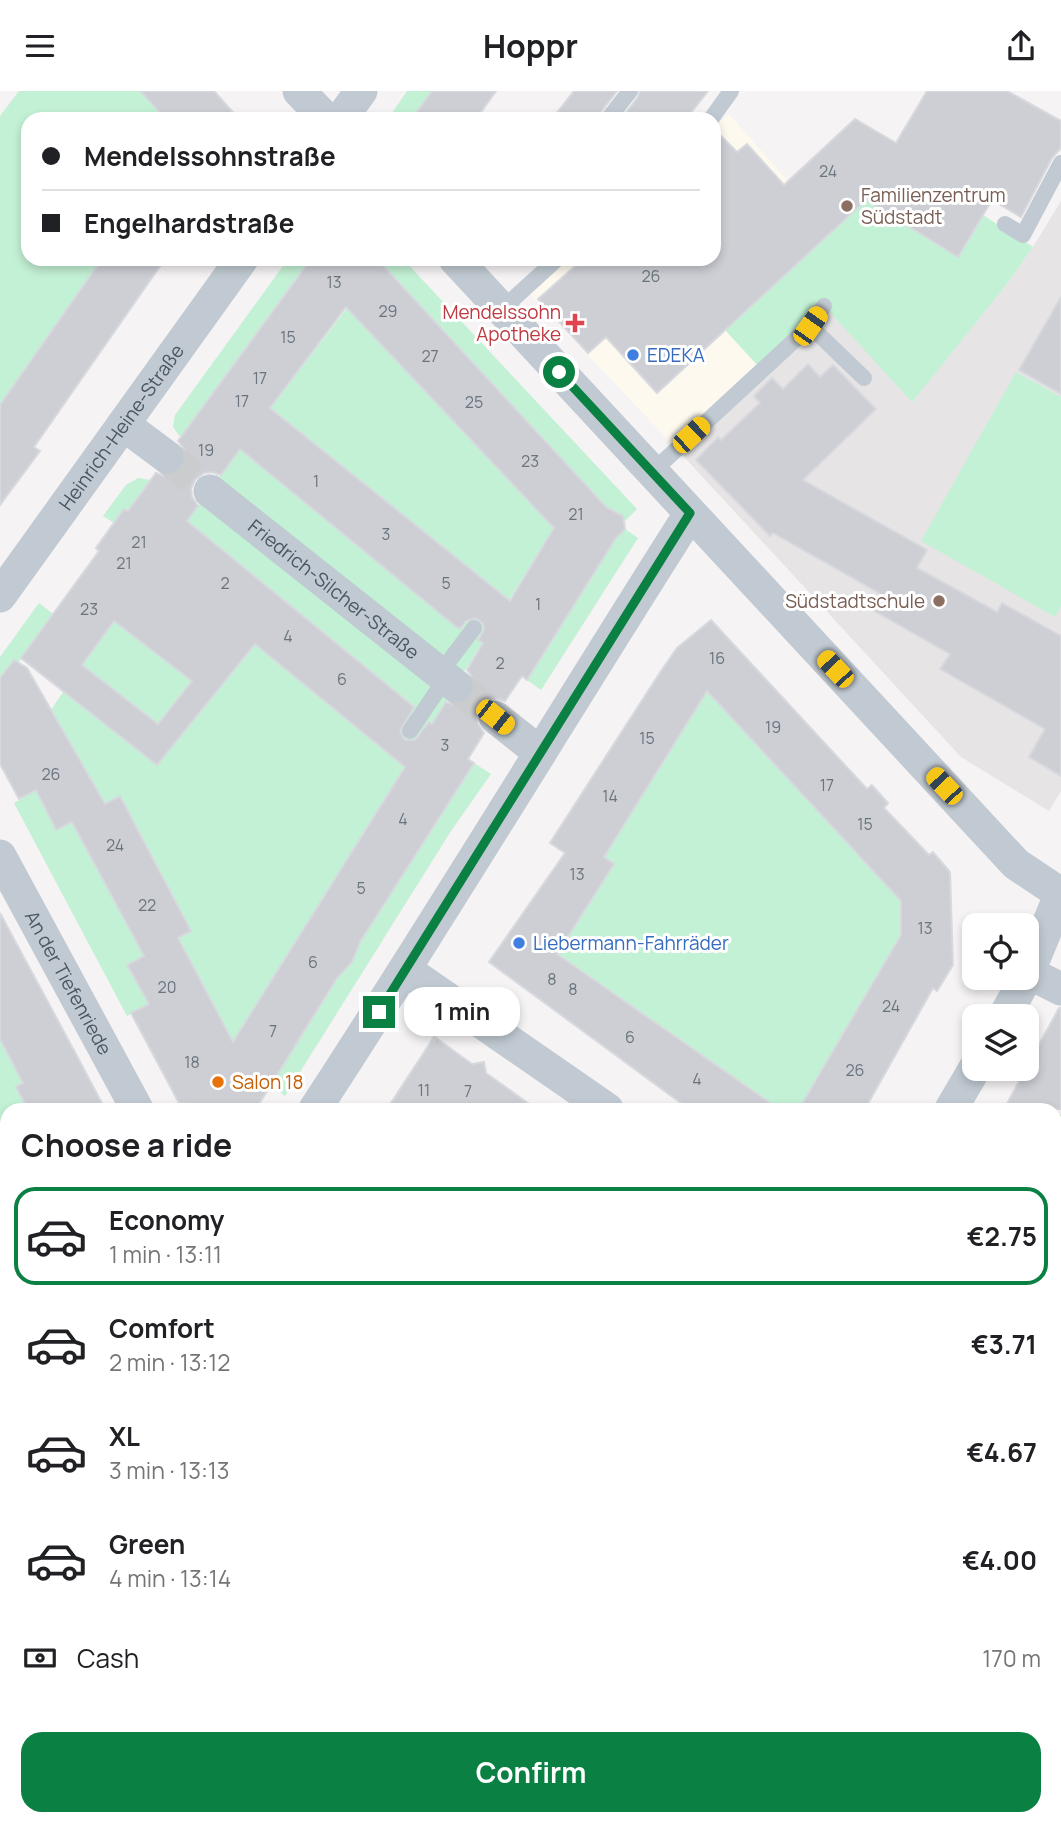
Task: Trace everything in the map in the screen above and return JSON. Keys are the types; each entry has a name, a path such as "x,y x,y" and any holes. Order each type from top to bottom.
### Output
{"street":[{"path":"299,91 319,112"},
{"path":"346,112 361,91"},
{"name":"Heinrich-Heine-Straße","path":"0,596 237,266"},
{"path":"461,266 1016,864 1061,893 1039,947"},
{"path":"124,425 167,457"},
{"name":"Friedrich-Silcher-Straße","path":"209,491 447,679"},
{"path":"319,1103 407,970 539,752 690,513"},
{"path":"495,717 539,752"},
{"name":"An der Tiefenriede","path":"0,856 135,1103"},
{"path":"407,970 598,1103"},
{"path":"1039,981 1061,989"},
{"path":"955,1103 967,1081"}],"lane":[{"path":"613,112 629,91"},
{"path":"716,112 731,91"},
{"path":"1005,224 1023,235 1061,163"},
{"path":"501,310 549,266"},
{"path":"652,472 810,326 824,306"},
{"path":"810,326 864,378"},
{"path":"410,731 447,679 474,628"}],"shaded area":[{"path":"729,114 788,181 770,198 815,248 725,330 759,367 674,446 530,294 561,266 721,266 721,121"},
{"name":"Südstadtschule","path":"1061,201 1061,791 1049,811 961,757 674,446 824,306 912,401 1003,289"}],"green space":[{"path":"19,91 140,91 160,112 21,112 21,266 97,266 0,405 0,116"},
{"path":"407,91 432,91 417,112 393,112"},
{"path":"866,200 958,257 983,215 1033,247 1003,289 912,402 824,306 759,367 725,330"},
{"path":"283,266 306,266 181,438 173,427 175,415"},
{"path":"383,266 410,266 637,509 625,521 618,512 610,511"},
{"path":"347,308 554,528 227,1052 178,938 191,931 120,796 105,804 40,726 246,440"},
{"path":"1016,372 1061,397 1061,606 1055,617 921,541"},
{"path":"138,478 150,480 128,511 124,509 114,523 103,516 126,485"},
{"path":"625,529 638,538 541,690 527,680 616,538"},
{"path":"39,603 53,614 18,663 0,678 0,657"},
{"path":"707,691 901,901 901,948 811,1103 770,1103 558,954 614,864 604,857"},
{"path":"474,763 491,774 451,831 285,1096 271,1085 337,978 352,962 361,940"},
{"path":"36,790 56,830 72,822 144,956 127,965 149,1004 127,1016 14,803"},
{"path":"0,1039 23,1083 16,1087 25,1103 0,1103"}],"building":[{"path":"140,91 214,91 233,112 160,112"},
{"path":"432,91 496,91 481,112 417,112"},
{"path":"574,91 617,91 601,112 558,112"},
{"path":"640,91 708,91 692,112 626,112"},
{"path":"927,91 1007,91 1061,121 1061,148 1052,158 1021,217 992,200 958,257 866,200 657,393 606,337 588,353 538,299 575,266 721,266 721,136 737,152 747,144 784,185 855,119 896,143"},
{"path":"97,266 160,266 34,447 40,451 0,505 0,405"},
{"path":"306,266 383,266 606,507 623,516 625,529 616,538 527,680 522,676 505,701 489,699 480,706 476,715 477,723 484,733 468,759 474,763 360,942 352,962 337,978 260,1103 179,1103 131,1013 149,1004 127,965 144,956 72,822 56,830 36,790 19,799 0,764 0,678 14,660 27,668 105,804 120,796 191,931 178,938 233,1042 405,767 255,644 157,765 21,658 99,551 96,548 124,509 128,511 156,473 174,475 183,468 185,450 178,441","holes":["346,307 554,528 510,601 270,408","240,449 454,625 460,629 466,621 475,618 483,623 484,630 478,640 483,643 467,670 474,680 475,689 471,697 462,704 446,702 432,724 429,722 415,740 405,740 400,731 414,707 187,521 198,506 192,497 191,489 195,480 204,473 221,475","114,621 192,681 158,724 82,665"]},
{"path":"1061,297 1061,394 1019,370"},
{"path":"808,364 820,377 833,365 876,409 803,480 927,550 917,568 997,612 1002,603 1061,636 1061,776 1029,757 1045,729 940,669 950,654 871,609 879,593 773,533 770,536 696,460 718,437 721,440 760,403 754,396 772,378 783,389"},
{"path":"711,620 867,789 872,785 888,803 884,808 929,855 933,852 950,872 953,965 937,991 933,988 868,1103 803,1103 901,935 901,901 707,691 604,857 614,864 557,954 770,1103 681,1103 489,962 565,853 550,843 677,648"},
{"path":"0,913 102,1103 25,1103 16,1087 23,1083 0,1039"},
{"path":"1059,1008 1061,1008 1061,1103 1007,1103 1019,1081 1039,1081 1039,1045"},
{"path":"434,1037 434,1041 436,1038 472,1064 484,1062 486,1073 528,1103 391,1103"}],"tunnel":[{"path":"167,457 210,491"},
{"path":"456,686 495,717"}],"place":[{"name":"Familienzentrum Südstadt","path":"847,206"},
{"name":"Mendelssohn Apotheke","path":"575,323"},
{"name":"EDEKA","path":"633,355"},
{"name":"Südstadtschule","path":"939,601"},
{"name":"Liebermann-Fahrräder","path":"519,943"},
{"name":"Salon 18","path":"218,1082"}],"route":[{"path":"379,1012 690,513 559,372"}]}
